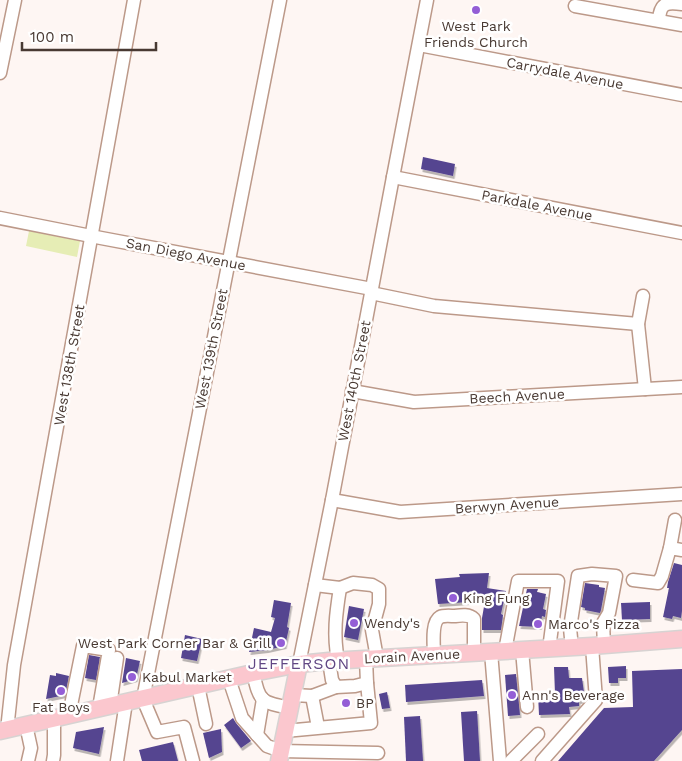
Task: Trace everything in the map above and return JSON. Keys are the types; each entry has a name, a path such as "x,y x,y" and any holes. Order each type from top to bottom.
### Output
{"main road":[{"name":"Lorain Avenue","path":"4,731 229,678 299,664 333,660 572,648 682,639"},
{"name":"West 140th Street","path":"280,756 299,664"}],"street":[{"path":"0,73 14,0"},
{"name":"West 138th Street","path":"4,731 14,665 134,0"},
{"name":"West 139th Street","path":"143,698 280,0"},
{"name":"West 140th Street","path":"299,664 428,0"},
{"path":"659,20 659,10 663,6 682,4"},
{"path":"575,6 682,25"},
{"name":"Carrydale Avenue","path":"419,45 682,95"},
{"name":"Parkdale Avenue","path":"393,178 682,233"},
{"name":"San Diego Avenue","path":"0,218 228,262 371,291 434,306 638,324"},
{"path":"643,296 638,324 645,389"},
{"name":"Beech Avenue","path":"352,391 414,402 682,387"},
{"name":"Berwyn Avenue","path":"332,500 400,512 682,494"},
{"path":"633,580 658,583 676,549 676,520"},
{"path":"542,761 596,700 598,646 603,623 609,613 616,576 592,574 578,576 570,628 572,648"},
{"path":"500,761 498,651 518,581 558,581 549,649"},
{"path":"285,731 371,723 367,683 372,658 372,630 379,604 379,589 372,585 353,583 340,588 315,585"},
{"path":"336,687 332,680 340,588"},
{"path":"434,655 434,627 438,619 440,617 460,615 473,617 474,619 474,653"},
{"path":"52,761 62,717 83,646 109,650 104,707"},
{"path":"522,650 527,707"},
{"path":"104,707 117,658"},
{"path":"253,673 258,694 263,700 273,705 312,696 336,687 367,683"},
{"path":"229,678 242,718 267,746 280,756 378,753"},
{"path":"198,686 206,724"},
{"path":"312,696 318,727"},
{"path":"143,698 157,732 184,727 193,761"},
{"path":"257,735 263,700"},
{"path":"117,761 126,702"},
{"path":"0,712 4,731"},
{"path":"26,725 31,748 28,761"},
{"path":"511,761 538,734"}],"green space":[{"path":"29,231 80,241 77,257 26,246"}],"building":[{"path":"423,157 455,164 453,176 421,169"},
{"path":"674,563 682,565 682,611 681,618 673,616 672,619 663,617 669,588 667,588 668,582"},
{"path":"489,573 487,588 506,591 501,614 503,615 501,630 482,630 485,601 438,604 435,579 460,577 459,574"},
{"path":"585,583 605,588 600,613 585,610 585,608 581,607"},
{"path":"527,589 538,589 537,592 546,594 543,609 546,610 545,617 542,616 540,627 519,626"},
{"path":"274,600 291,603 285,646 249,652 254,628 271,632 275,618 271,617"},
{"path":"650,602 650,619 622,620 621,603"},
{"name":"Wendy's","path":"349,606 364,609 358,640 344,637"},
{"path":"185,635 202,639 197,661 181,658"},
{"path":"89,655 100,657 96,680 85,678"},
{"path":"126,658 140,661 136,679 122,683"},
{"path":"626,666 626,678 618,678 618,683 609,683 608,667"},
{"path":"554,667 568,667 569,678 582,678 585,700 579,701 579,706 569,707 570,714 539,715 538,694 555,694"},
{"path":"682,669 682,730 654,761 558,761 604,708 633,707 632,671"},
{"path":"56,673 69,676 65,695 46,699 50,675 56,676"},
{"name":"Ann's Beverage","path":"516,674 520,715 508,716 505,675"},
{"path":"482,680 484,696 406,702 405,685"},
{"path":"387,692 390,708 382,709 379,694"},
{"path":"477,711 480,761 464,761 461,712"},
{"path":"420,716 423,761 406,761 404,717"},
{"path":"233,718 251,741 241,748 224,725"},
{"path":"104,727 99,754 73,748 76,732"},
{"path":"221,729 222,752 209,758 203,733"},
{"path":"173,742 178,761 142,761 139,750"}],"place":[{"name":"West Park Friends Church","path":"476,10"},
{"name":"King Fung","path":"453,598"},
{"name":"Wendy's","path":"354,623"},
{"name":"Marco's Pizza","path":"538,624"},
{"name":"West Park Corner Bar & Grill","path":"281,643"},
{"name":"Kabul Market","path":"132,677"},
{"name":"Fat Boys","path":"61,691"},
{"name":"Ann's Beverage","path":"512,695"},
{"name":"BP","path":"346,703"}],"district":[{"name":"JEFFERSON","path":"299,663"}]}
